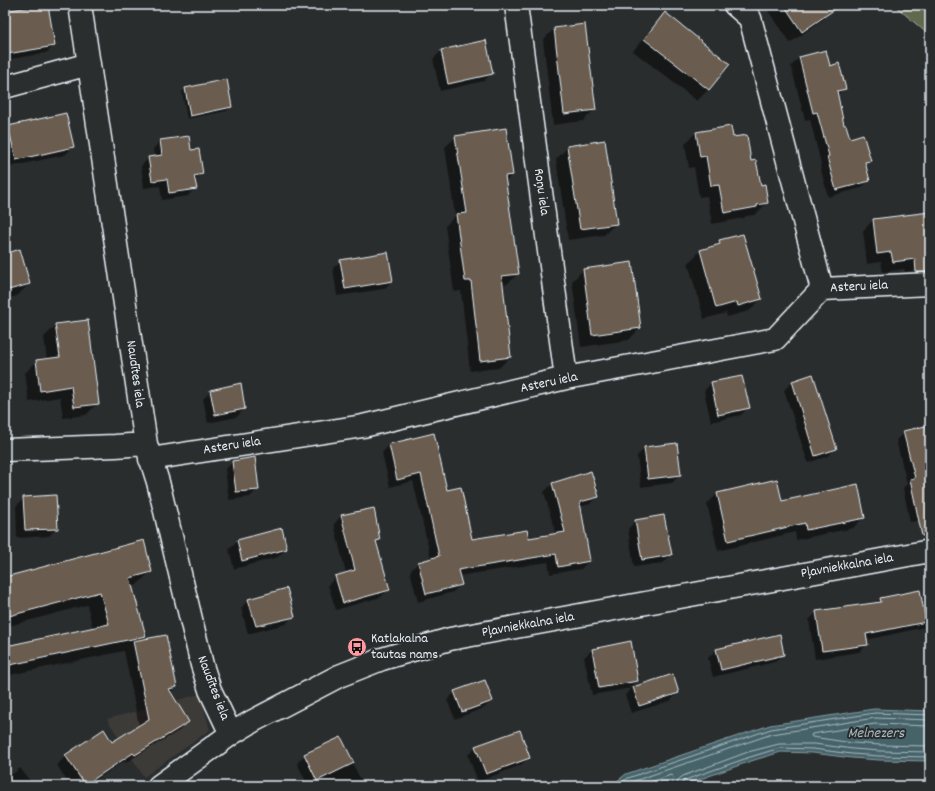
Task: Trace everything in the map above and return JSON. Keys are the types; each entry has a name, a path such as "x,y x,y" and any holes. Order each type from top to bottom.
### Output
{"street":[{"name":"Naudītes iela","path":"80,5 148,451 158,482 202,665 210,690 231,734"},
{"name":"Roņu iela","path":"516,5 566,378"},
{"path":"735,5 750,18 822,289"},
{"path":"5,87 89,64"},
{"name":"Asteru iela","path":"5,450 115,446 148,451 363,426 566,378 775,339 822,289 930,284"},
{"name":"Pļavniekkalna iela","path":"159,786 231,734 253,721 339,676 382,659 450,639 930,551"}],"shaded area":[{"path":"200,694 210,730 144,777 107,719"}],"green space":[{"path":"894,5 930,5 930,36 899,9"}],"water":[{"name":"Melnezers","path":"874,709 930,711 930,761 879,760 813,753 781,752 681,786 611,786 626,774 770,725"}],"building":[{"path":"48,5 55,46 7,54 5,40 5,11"},
{"path":"784,5 841,5 802,32"},
{"path":"665,12 730,64 709,90 644,39"},
{"path":"585,24 596,110 564,114 554,28"},
{"path":"486,40 493,74 448,84 441,50"},
{"path":"826,50 830,66 839,63 846,89 837,91 844,125 846,125 850,138 863,134 871,161 865,162 870,181 836,190 827,157 829,156 817,112 813,113 799,57"},
{"path":"227,79 232,107 190,116 185,88"},
{"path":"66,113 74,147 16,160 8,126"},
{"path":"731,126 733,137 747,135 751,161 756,160 761,185 765,184 768,203 757,205 757,207 724,213 719,185 711,186 706,156 700,157 696,132"},
{"path":"506,128 513,175 505,176 519,274 502,276 511,357 480,361 471,281 465,281 456,214 467,213 455,136"},
{"path":"189,136 191,150 199,149 203,174 194,176 197,189 169,193 167,179 152,181 148,157 162,155 160,140"},
{"path":"605,140 617,224 580,229 567,146"},
{"path":"930,212 930,272 916,272 915,259 893,262 891,252 877,254 873,219"},
{"path":"743,234 762,299 738,306 737,302 716,308 700,250 720,244 719,240"},
{"path":"20,249 30,284 5,291 5,254"},
{"path":"388,252 393,281 345,289 340,260"},
{"path":"632,262 641,328 592,335 583,269"},
{"path":"88,320 99,404 74,407 71,386 40,391 36,360 60,357 55,324"},
{"path":"813,374 837,449 815,456 792,381"},
{"path":"742,376 750,408 718,415 711,382"},
{"path":"241,383 245,409 215,415 210,390"},
{"path":"930,425 930,535 922,536 910,479 915,478 903,431"},
{"path":"434,433 447,490 461,487 472,539 527,530 529,538 565,532 552,483 591,471 599,497 580,502 590,561 558,567 556,554 458,570 462,585 426,594 418,562 439,556 421,474 397,480 389,444"},
{"path":"677,443 681,475 648,479 644,447"},
{"path":"255,457 259,490 236,492 232,461"},
{"path":"777,479 782,501 858,484 865,518 806,530 805,523 728,541 717,493"},
{"path":"56,495 58,529 25,530 23,497"},
{"path":"374,508 380,540 376,541 390,590 343,603 335,576 355,570 341,515"},
{"path":"664,515 672,555 642,560 635,520"},
{"path":"282,528 287,549 242,561 237,540"},
{"path":"144,540 152,572 130,578 146,636 10,665 6,646 109,624 100,592 5,617 5,577"},
{"path":"287,588 295,617 256,626 248,599"},
{"path":"920,590 926,622 866,634 868,645 822,651 816,611 881,602 880,598"},
{"path":"780,634 784,655 721,670 716,649"},
{"path":"166,635 177,687 169,689 189,722 135,755 133,753 85,785 65,755 104,729 112,742 149,719 133,641"},
{"path":"631,641 638,681 599,688 592,649"},
{"path":"673,674 679,693 639,706 633,687"},
{"path":"485,680 493,701 462,712 454,691"},
{"path":"520,730 530,758 486,774 475,746"},
{"path":"341,737 354,763 317,781 304,754"}],"place":[{"name":"Katlakalna tautas nams","path":"357,647"}]}
